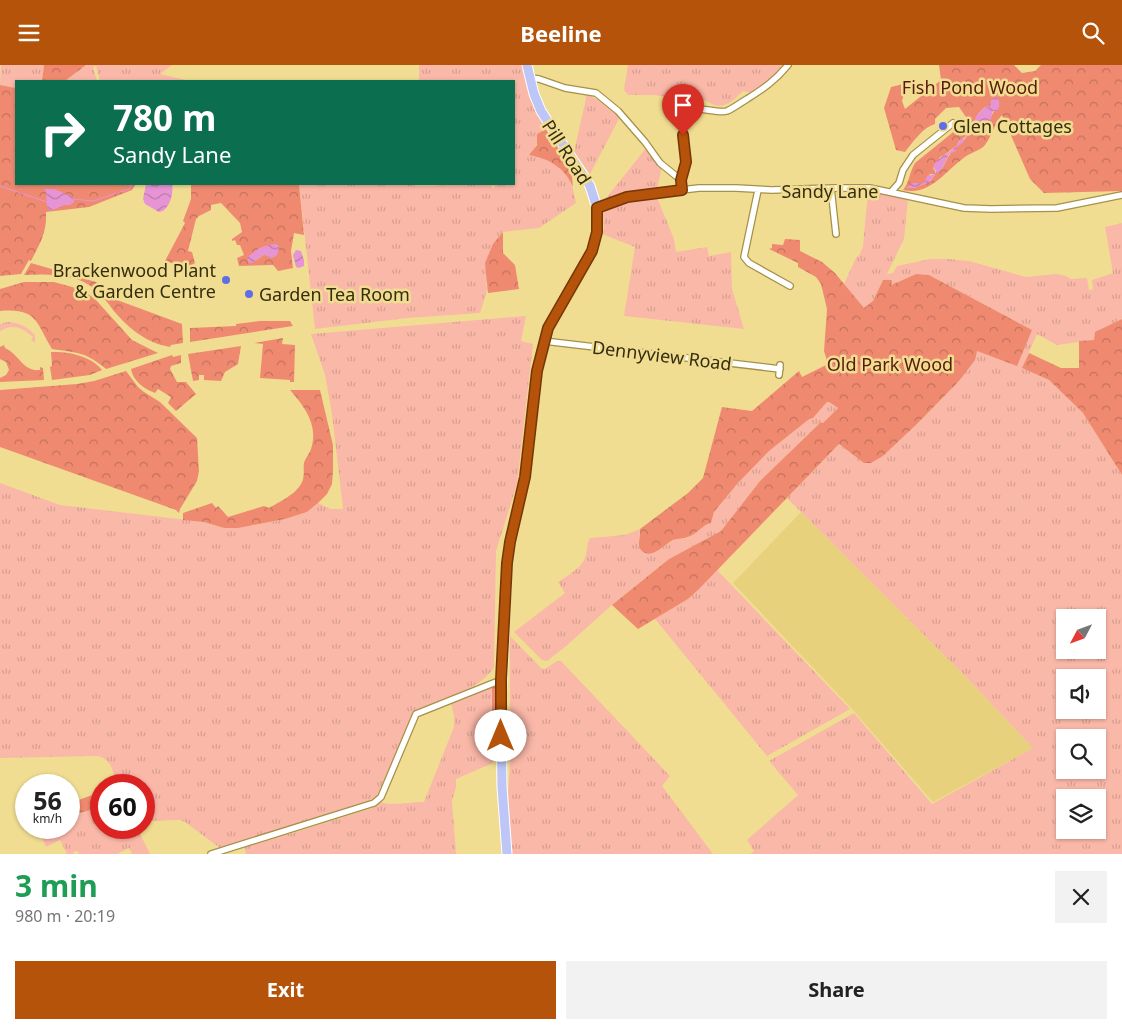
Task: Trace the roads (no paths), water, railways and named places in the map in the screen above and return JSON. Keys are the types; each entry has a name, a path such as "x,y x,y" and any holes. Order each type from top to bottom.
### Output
{"main road":[{"name":"Pill Road","path":"506,854 501,761 501,680 507,563 510,542 522,494 530,443 531,410 543,341 548,328 592,251 597,232 597,208 590,186 541,111 527,65"}],"street":[{"path":"682,190 681,180 686,162 683,135 688,112 692,109 725,111 735,107 770,84 788,65"},
{"path":"530,78 596,93 618,111 660,163 681,180"},
{"path":"891,192 899,183 913,155 953,123"},
{"name":"Sandy Lane","path":"597,208 627,197 682,190 736,188 758,190 870,188 964,207 991,209 1057,208 1122,195"},
{"path":"831,188 836,234"},
{"path":"758,190 744,257 749,263 790,286"},
{"name":"Dennyview Road","path":"543,341 780,370"},
{"path":"211,854 374,803 381,797 416,714 501,680"}],"water":[{"path":"997,97 999,107 997,111 993,111 980,136 974,133 971,127 968,135 957,147 956,151 949,154 942,169 930,182 914,188 906,188 913,183 924,183 927,176 935,174 936,171 933,167 935,163 953,149 961,139 965,138 969,126 972,123 973,126 976,116 986,106 990,107 991,100"},
{"path":"146,185 172,185 170,201 163,211 159,212 145,204 143,199"},
{"path":"44,189 54,189 73,197 74,202 50,211 47,206"},
{"path":"276,244 279,249 278,254 275,256 269,258 265,254 252,263 248,262 248,257 257,250 264,246"},
{"path":"296,250 301,251 304,260 304,266 299,268 296,267 293,255"}],"waterway":[{"path":"997,97 999,92"},
{"path":"73,199 93,201 129,189 131,185"},
{"path":"0,186 47,202"}],"place":[{"name":"Glen Cottages","path":"943,126"},
{"name":"Brackenwood Plant & Garden Centre","path":"226,280"},
{"name":"Garden Tea Room","path":"249,294"}],"park label":[{"name":"Fish Pond Wood","path":"970,87"},
{"name":"Old Park Wood","path":"890,364"}]}
